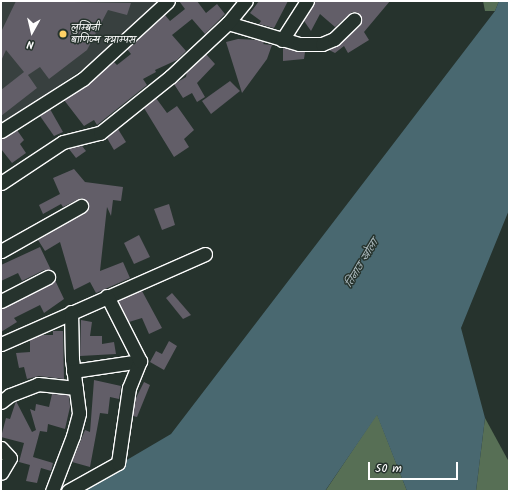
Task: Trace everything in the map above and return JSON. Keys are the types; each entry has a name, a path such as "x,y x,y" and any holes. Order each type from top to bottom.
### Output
{"street":[{"path":"1,131 83,79 168,1"},
{"path":"1,183 63,142 100,134 170,77 228,23 246,1"},
{"path":"282,40 307,1"},
{"path":"228,23 299,44 322,44 338,35 354,20"},
{"path":"1,251 81,206"},
{"path":"1,344 205,254"},
{"path":"1,301 48,277"},
{"path":"68,491 118,463 130,388 140,361 107,296"},
{"path":"52,491 73,436 79,413 73,371 71,312"},
{"path":"73,371 140,361"},
{"path":"1,402 10,395 38,384 76,388"},
{"path":"1,448 10,458 1,473"}],"shaded area":[{"name":"लुम्बिनी बाणिज्य क्याम्पस","path":"1,1 163,1 86,67 1,125"}],"green space":[{"path":"483,1 499,1 495,11 485,11"},
{"path":"377,414 407,491 325,491 326,490"},
{"path":"485,418 509,462 509,491 476,491"}],"water":[{"name":"तिनाउ खोला","path":"499,1 509,1 509,210 461,328 485,418 476,491 407,491 377,415 325,491 74,491 171,434 495,11"}],"building":[{"name":"लुम्बिनी बाणिज्य क्याम्पस","path":"16,1 131,3 127,15 108,10 87,50 49,79 40,67 28,75 37,88 1,116 1,90 24,72 6,50 1,61 1,32"},
{"path":"179,1 197,1 206,13 217,4 225,14 205,34 192,19 172,35 186,51 177,60 155,70 156,72 143,79 147,85 97,125 94,120 84,126 64,100 88,85 114,62 117,65 131,54 127,49 165,15 170,21 185,9"},
{"path":"259,1 288,1 274,28 259,24 261,21 250,13"},
{"path":"315,1 390,1 364,32 369,40 348,53 344,46 335,53 329,50 339,45 360,26 362,18 357,12 352,12 335,27 320,14 311,31 304,21"},
{"path":"238,39 258,40 265,42 263,44 272,45 267,59 242,93 226,42"},
{"path":"283,48 305,52 304,59 283,61"},
{"path":"206,54 215,64 197,83 205,97 197,102 192,93 183,98 174,84 186,77 187,72"},
{"path":"230,81 240,91 211,114 202,101"},
{"path":"156,98 167,113 177,106 194,130 184,139 189,147 174,157 144,108"},
{"path":"50,109 63,132 54,136 40,116"},
{"path":"118,129 126,142 114,150 107,138"},
{"path":"17,130 24,140 20,144 26,153 12,163 1,149 1,139"},
{"path":"82,146 86,151 76,158 69,149"},
{"path":"74,169 85,182 123,187 121,201 113,200 111,216 107,207 100,271 123,262 130,278 96,293 90,282 74,290 60,242 45,251 38,240 88,210 88,202 81,198 63,207 61,204 43,214 39,205 60,194 53,178"},
{"path":"169,204 175,225 162,230 154,209"},
{"path":"139,235 150,257 134,264 124,243"},
{"path":"40,247 51,270 44,270 22,281 18,273 1,281 1,265"},
{"path":"55,280 64,299 44,313 40,305 14,318 17,322 1,332 1,309 52,284"},
{"path":"142,291 162,328 149,334 142,318 129,322 118,301"},
{"path":"172,293 191,315 183,319 166,298"},
{"path":"81,320 92,322 90,336 102,336 102,344 114,342 116,354 80,356"},
{"path":"53,331 63,331 64,379 39,376 27,379 24,367 19,368 16,353 30,352 30,340 42,335 53,335"},
{"path":"169,341 177,346 164,370 150,362 156,351 162,354"},
{"path":"94,380 121,386 119,399 110,397 108,414 100,413 90,467 72,462 85,430 90,432"},
{"path":"144,382 150,385 137,417 133,416 136,398"},
{"path":"52,394 69,395 70,407 65,429 48,424 47,432 40,431 33,457 53,463 51,471 41,468 37,483 26,481 30,465 19,462 24,443 1,437 6,418 10,419 16,401 32,432 36,430 30,409 35,411 36,404 49,407"}],"place":[{"name":"लुम्बिनी बाणिज्य क्याम्पस","path":"63,34"}]}
